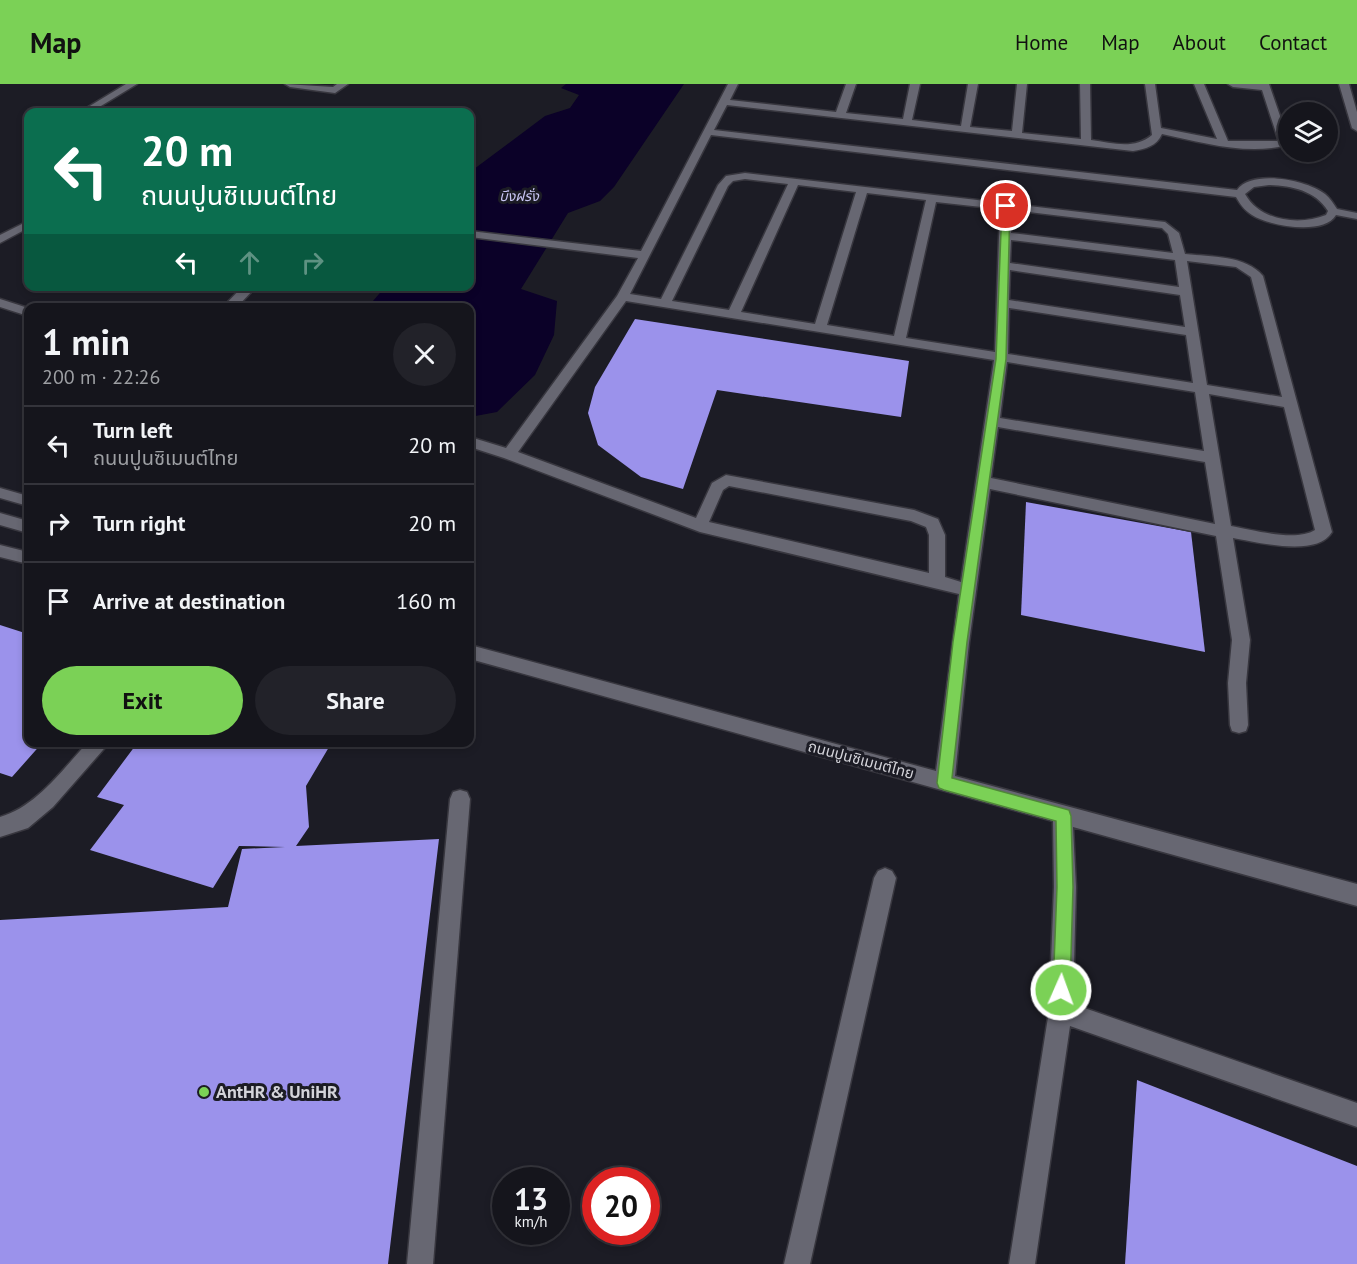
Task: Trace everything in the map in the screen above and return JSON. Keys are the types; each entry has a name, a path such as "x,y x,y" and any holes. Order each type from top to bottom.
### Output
{"street":[{"path":"92,108 132,84"},
{"path":"290,84 336,90 343,84"},
{"path":"508,454 623,297 733,84"},
{"path":"840,115 851,84"},
{"path":"907,122 915,84"},
{"path":"965,128 973,84"},
{"path":"1017,134 1022,84"},
{"path":"1085,84 1086,142"},
{"path":"725,102 1133,148 1153,141 1157,136 1150,84"},
{"path":"1199,84 1224,143"},
{"path":"1156,130 1224,143 1271,146 1280,144 1283,139 1279,122 1264,86 1233,84"},
{"path":"1344,84 1357,128"},
{"path":"710,132 1240,194"},
{"path":"665,303 723,185 730,178 745,176 863,188 1165,225 1173,233 1180,256 1241,640 1238,682 1239,725"},
{"path":"734,314 795,181"},
{"path":"1333,211 1330,217 1322,222 1294,224 1277,221 1250,209 1242,201 1240,194 1242,188 1249,184 1286,183 1323,197 1333,211 1357,216"},
{"path":"820,327 863,188"},
{"path":"899,341 932,196"},
{"path":"944,783 967,590 1001,359 1006,206"},
{"path":"0,240 24,226"},
{"path":"474,234 645,255"},
{"path":"983,483 1222,531 1291,541 1313,539 1324,532 1257,276 1250,269 1238,264 1180,256 1005,236"},
{"path":"1004,266 1186,292"},
{"path":"233,303 247,291"},
{"path":"623,297 820,327 1001,359 1290,403"},
{"path":"0,303 24,311"},
{"path":"1003,303 1192,332"},
{"path":"992,421 1213,458"},
{"path":"474,443 700,526 967,590"},
{"path":"700,526 717,487 726,480 914,516 932,523 937,536 937,581"},
{"path":"0,493 24,500"},
{"path":"0,519 24,526"},
{"path":"0,551 24,557"},
{"name":"ถนนปูนซิเมนต์ไทย","path":"474,653 1357,895"},
{"path":"0,827 21,821 46,800 96,747"},
{"path":"420,1264 460,799"},
{"path":"1022,1264 1061,1011 1065,887 1063,816"},
{"path":"797,1264 885,878"},
{"path":"1061,1011 1357,1115"}],"water":[{"name":"บึงฝรั่ง","path":"566,84 684,84 614,187 600,201 568,213 521,289 557,301 554,335 535,375 497,412 474,416 474,303 371,303 382,291 474,291 474,169 545,116 570,108 579,95 561,88"}],"building":[{"path":"635,319 909,361 901,417 717,390 683,489 641,477 598,445 588,413 595,387"},
{"path":"1026,502 1191,532 1205,652 1021,615"},
{"path":"0,625 24,633 24,747 39,747 12,777 0,773"},
{"name":"AntHR & UniHR","path":"134,747 329,747 306,786 309,827 296,846 439,839 388,1264 0,1264 0,920 228,907 242,849 285,847 239,846 213,888 90,850 124,805 97,797"},
{"path":"1137,1080 1357,1166 1357,1264 1125,1264"}],"place":[{"name":"AntHR & UniHR","path":"204,1092"}],"route":[{"path":"1006,206 1001,359 960,642 944,783 1063,816 1065,887 1061,990"}]}
